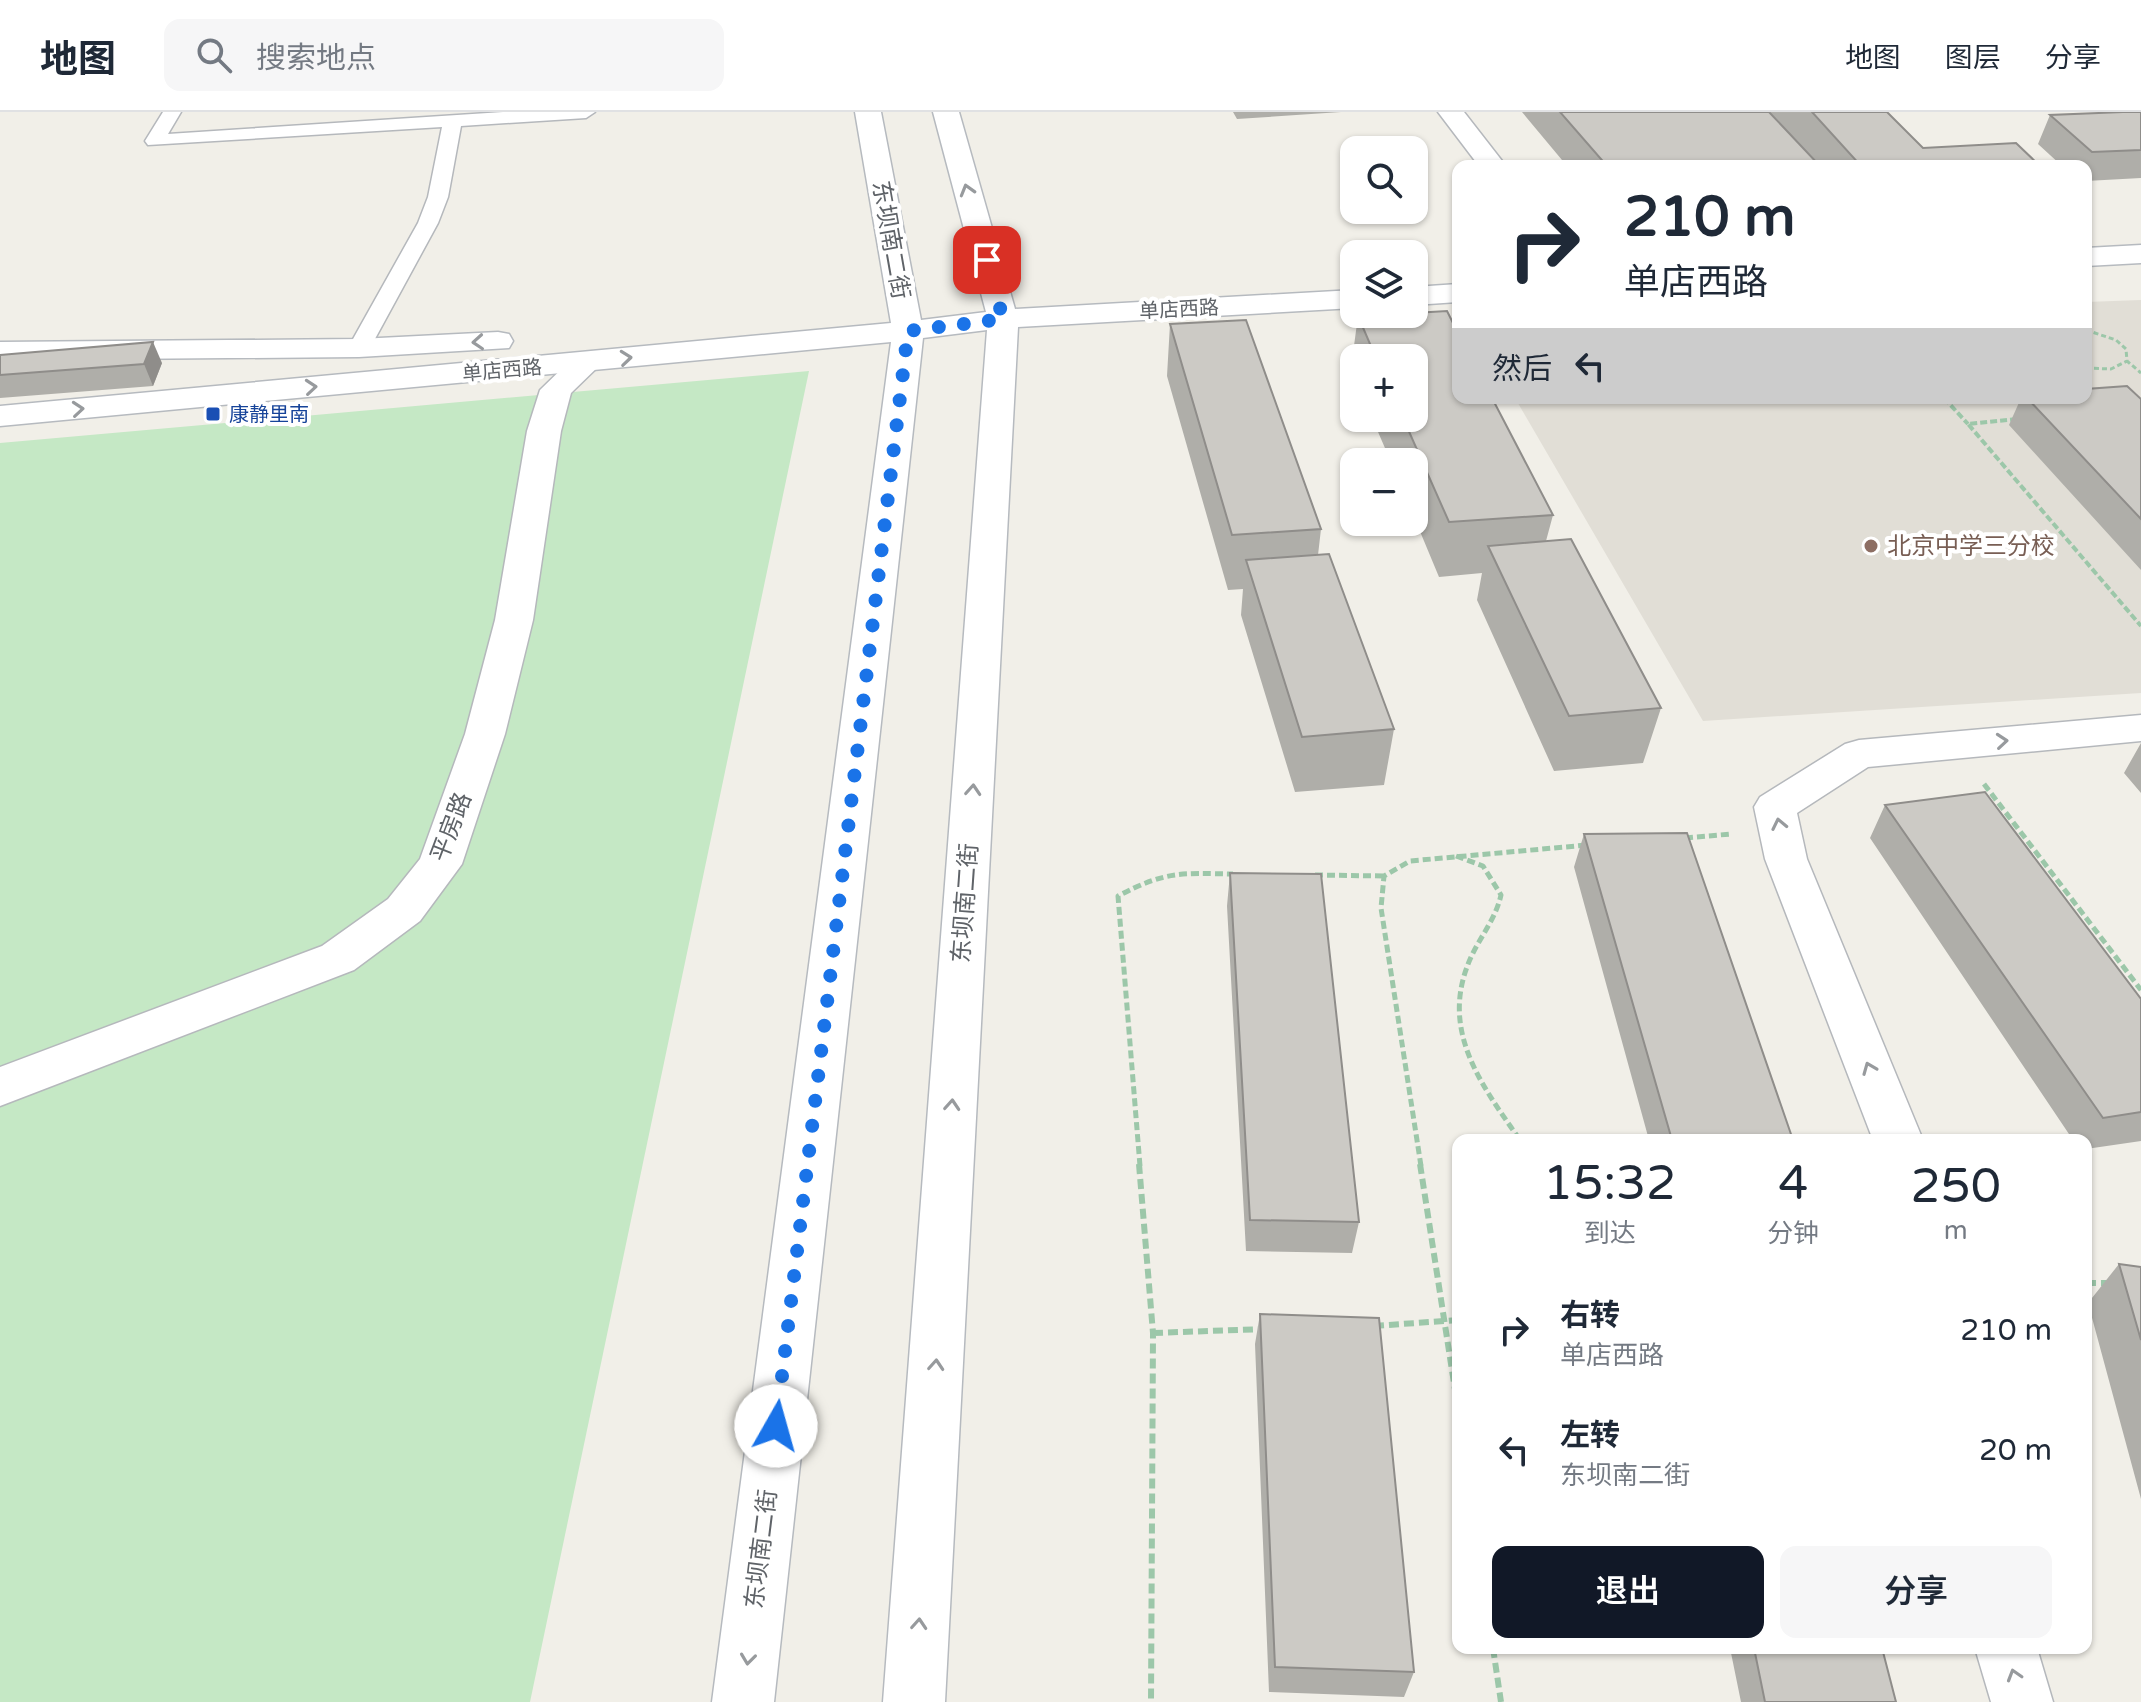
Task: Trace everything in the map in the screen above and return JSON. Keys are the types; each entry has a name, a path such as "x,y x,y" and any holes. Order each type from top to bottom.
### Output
{"street":[{"name":"东坝南二街","path":"743,1702 906,322 868,112"},
{"name":"东坝南二街","path":"914,1702 1003,319 946,112"},
{"path":"1451,112 1488,160"},
{"path":"2092,257 2141,254"},
{"path":"1428,295 1452,293"},
{"name":"单店西路","path":"0,351 359,348 1003,319 1340,300"},
{"name":"单店西路","path":"0,416 587,362 906,322"},
{"name":"平房路","path":"0,1087 338,958 404,910 440,864 485,734 514,620 544,431 556,390 587,362"},
{"path":"1896,1134 1786,859 1775,807 1859,754 2141,728"},
{"path":"2008,1654 2022,1702"}],"lane":[{"path":"172,112 155,141 586,112"},
{"path":"359,348 428,223 438,197 453,121"}],"path":[{"path":"2092,332 2116,340 2126,349 2127,361 2141,373"},
{"path":"2092,368 2111,369 2127,361"},
{"path":"1950,404 2141,626"},
{"path":"1968,424 2031,418"},
{"path":"1954,745 2141,990"},
{"path":"1671,839 1780,831"},
{"path":"1304,875 1384,876 1410,861 1594,844"},
{"path":"1454,855 1483,866 1501,895 1494,923 1479,942 1466,969 1459,997 1458,1031 1466,1055 1516,1134"},
{"path":"1151,1702 1153,1333 1118,896 1152,878 1176,873 1240,874"},
{"path":"1384,876 1381,908 1452,1369"},
{"path":"2092,1283 2114,1283"},
{"path":"1368,1326 1452,1321"},
{"path":"1153,1333 1276,1329"},
{"path":"1494,1654 1501,1702"}],"shaded area":[{"name":"北京中学三分校","path":"2141,300 2141,693 1703,721 1518,404 2092,404 2092,302"}],"green space":[{"path":"809,371 530,1702 0,1702 0,443"}],"building":[{"path":"1560,112 1769,112 1814,160 1602,160"},
{"path":"1812,112 1887,112 1923,148 2016,143 2034,160 1856,160"},
{"path":"2141,112 2141,150 2092,152 2050,115"},
{"path":"1447,311 1452,321 1452,404 1495,404 1553,515 1449,522 1428,475 1428,448 1416,448 1409,432 1428,432 1428,344 1370,344 1363,328 1428,328 1428,312"},
{"path":"1246,320 1321,529 1232,535 1170,324"},
{"path":"153,342 144,364 0,375 0,355"},
{"path":"2127,386 2141,399 2141,519 2033,404 2092,404 2092,389"},
{"path":"1571,539 1661,708 1569,716 1488,546"},
{"path":"1329,554 1394,729 1302,737 1246,560"},
{"path":"1985,792 2141,999 2141,1112 2103,1118 1885,805"},
{"path":"1687,833 1791,1134 1670,1134 1584,834"},
{"path":"1230,873 1321,874 1359,1222 1250,1220"},
{"path":"2119,1264 2141,1267 2141,1340"},
{"path":"1260,1314 1379,1318 1414,1672 1275,1667"},
{"path":"1755,1654 1884,1654 1896,1702 1765,1702"}],"place":[{"name":"康静里南","path":"213,414"},
{"name":"北京中学三分校","path":"1871,546"}],"route":[{"path":"776,1426 908,331 1003,319 987,260"}]}
